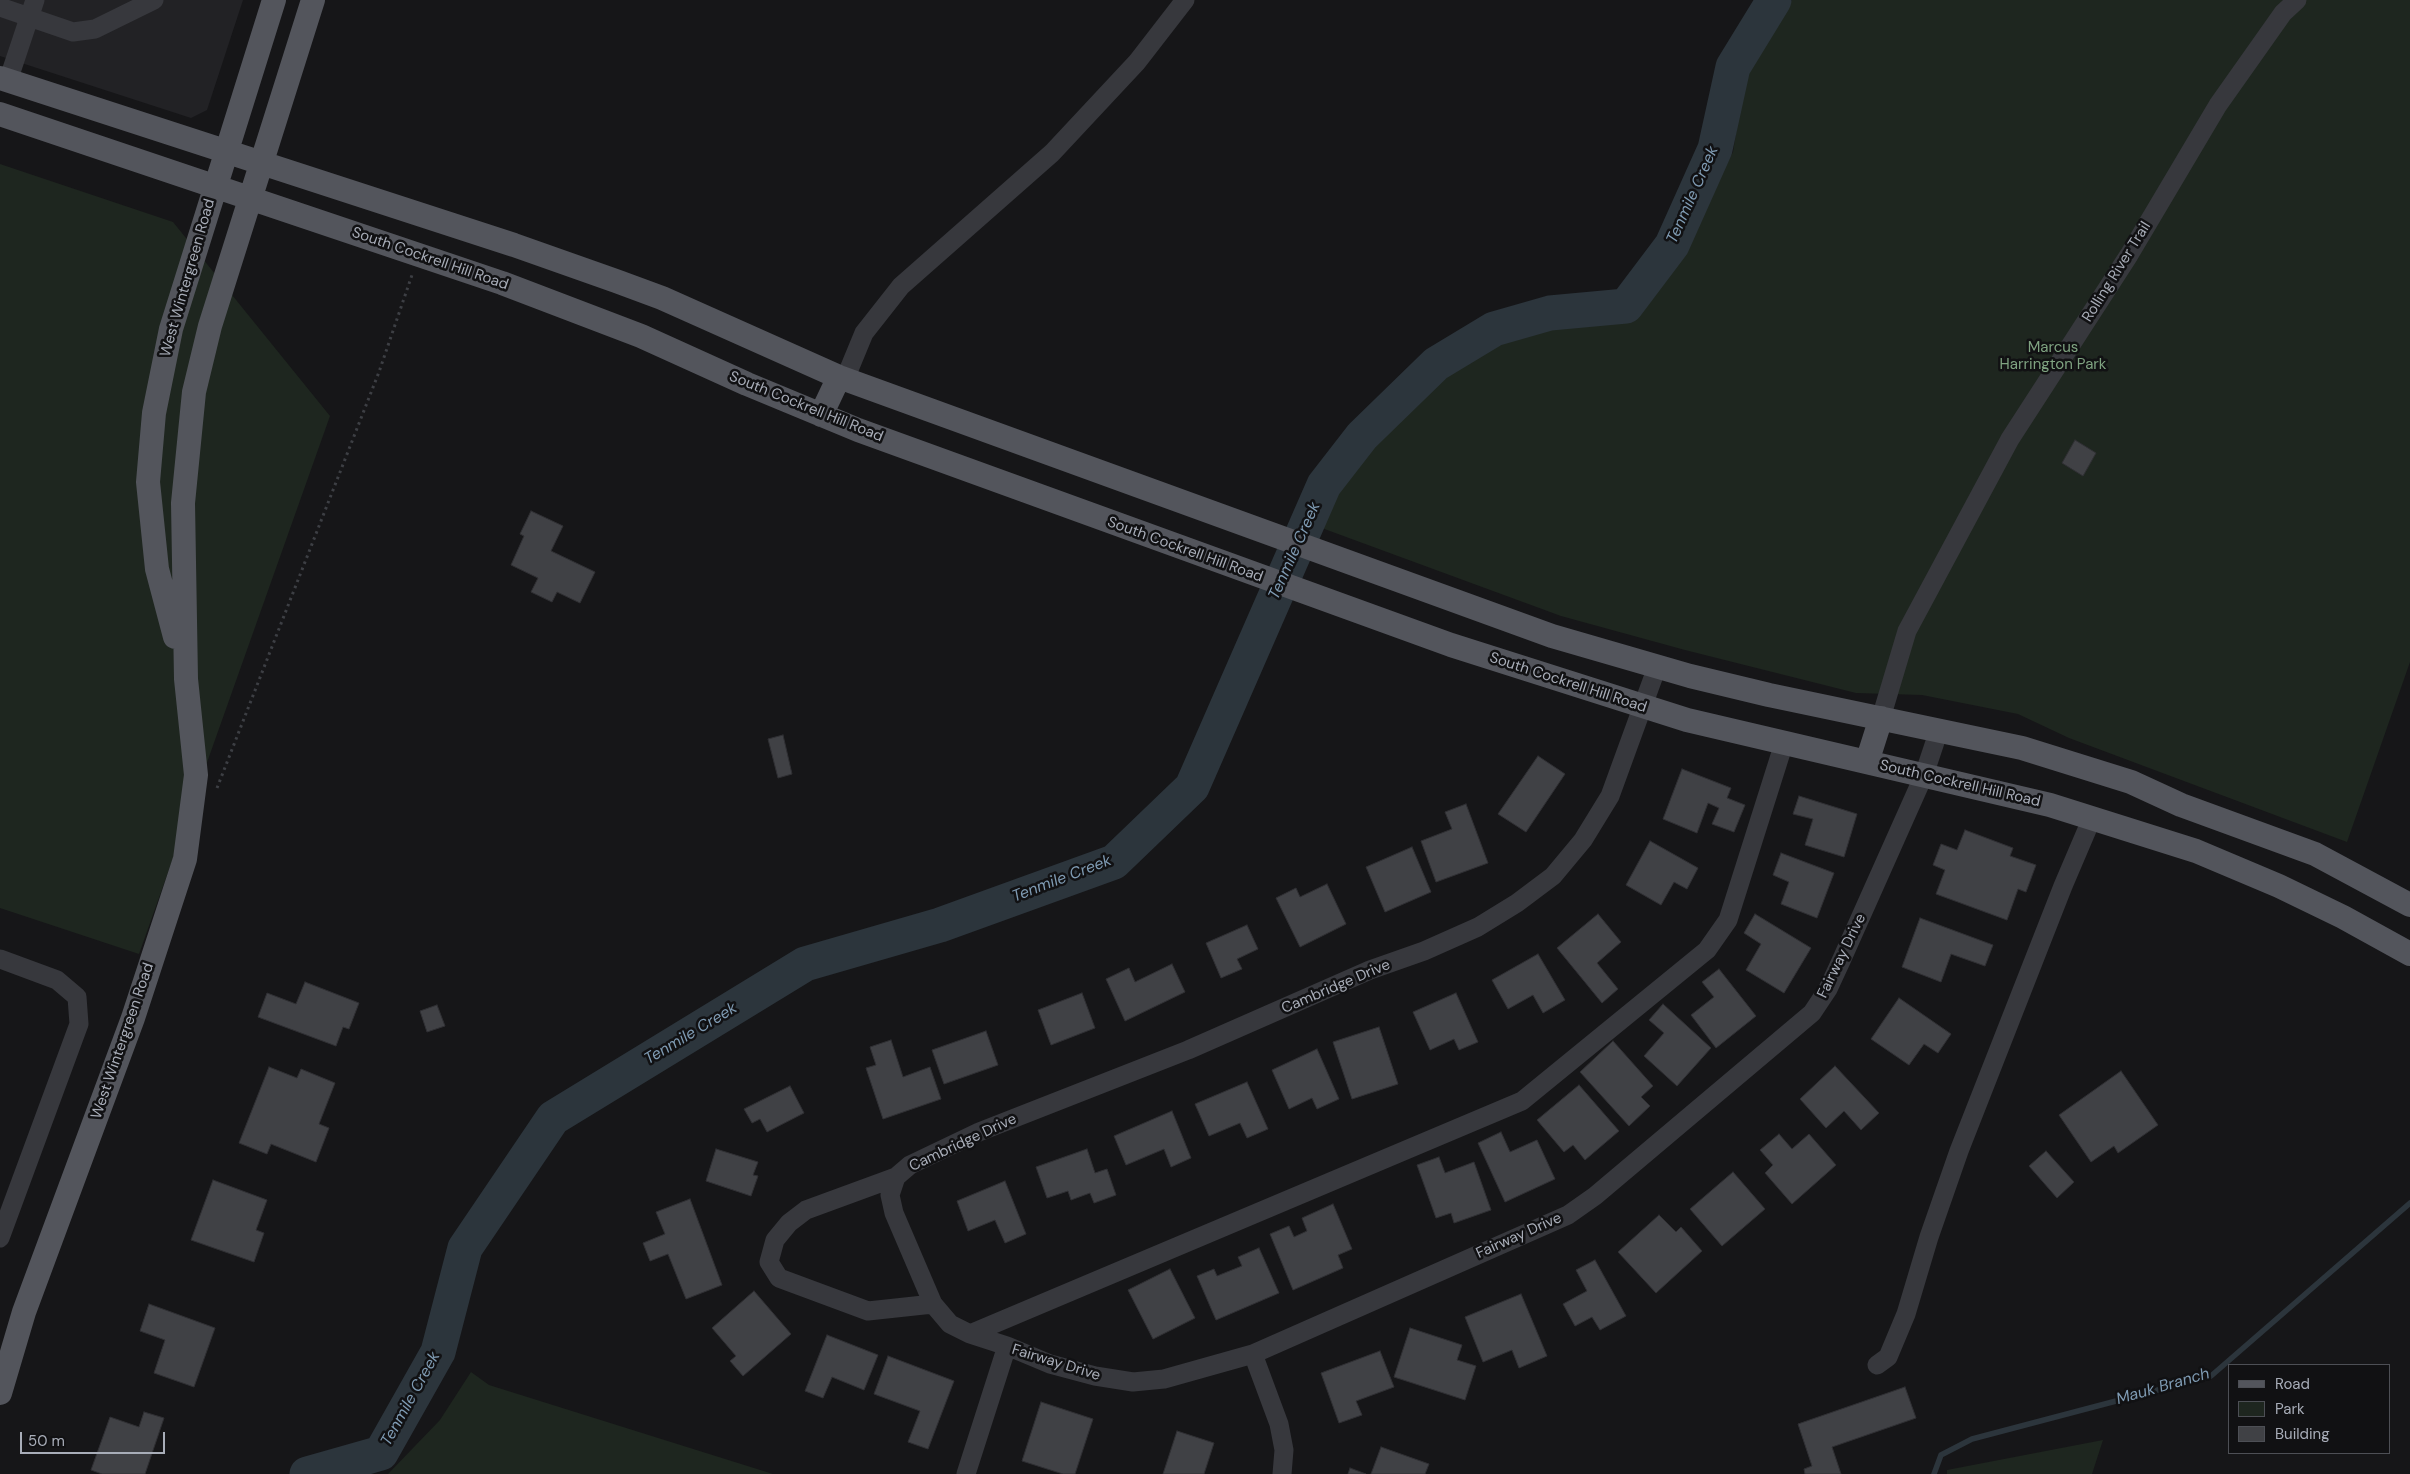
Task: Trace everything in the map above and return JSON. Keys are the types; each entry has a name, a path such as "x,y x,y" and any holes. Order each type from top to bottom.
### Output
{"main road":[{"name":"West Wintergreen Road","path":"186,680 157,569 148,482 154,413 171,329 274,0"},
{"name":"West Wintergreen Road","path":"0,1393 24,1312 133,1018 185,859 196,775 186,680 183,503 194,392 210,326 313,0"},
{"path":"4,80 514,245 616,281 662,298 842,378 1552,636 1658,667 1769,695 2022,748 2131,782 2180,805 2315,854 2410,905"},
{"name":"South Cockrell Hill Road","path":"0,114 502,283 626,330 821,415 1451,646 1687,720 2050,805 2196,851 2263,879 2343,917 2410,954"},
{"path":"821,415 842,378"},
{"path":"1866,762 1881,718"}],"street":[{"path":"0,7 32,8 73,32 95,30 154,0"},
{"path":"842,378 864,333 901,286 1052,153 1137,62 1186,0"},
{"name":"Rolling River Trail","path":"1881,718 1907,630 2010,439 2129,255 2218,105 2283,13 2297,0"},
{"path":"4,80 32,8"},
{"name":"Cambridge Drive","path":"933,1304 868,1310 779,1278 769,1262 775,1240 790,1223 806,1210 896,1177 910,1165 979,1132 1188,1050 1370,970 1424,951 1478,926 1517,903 1553,876 1583,840 1610,796 1658,667"},
{"name":"Fairway Drive","path":"966,1474 1007,1346 1050,1364 1095,1376 1133,1382 1164,1379 1252,1354 1568,1215 1595,1196 1787,1037 1812,1013 1828,989 1924,775 1939,730"},
{"path":"970,1334 1522,1102 1707,950 1728,920 1784,742"},
{"path":"1878,1365 1888,1357 1906,1314 1929,1236 1959,1151 2063,886 2092,818"},
{"path":"0,959 57,980 77,997 80,1024 0,1238"},
{"name":"Cambridge Drive","path":"896,1177 890,1195 894,1213 933,1304 950,1324 970,1334 1007,1346"},
{"path":"1252,1354 1279,1424 1284,1450 1282,1474"}],"path":[{"path":"213,797 379,372 419,256"}],"shaded area":[{"path":"0,0 243,0 207,110 191,118 0,56"}],"green space":[{"name":"Marcus Harrington Park","path":"1792,0 2410,0 2410,662 2347,842 2069,738 2018,714 1922,695 1856,693 1685,650 1561,616 1319,527 1338,485 1441,373 1493,338 1548,326 1630,316 1680,253 1733,152 1746,71"},
{"path":"0,164 173,222 330,416 139,954 0,908"},
{"path":"471,1372 489,1385 773,1474 388,1474 440,1420"},
{"path":"2103,1440 2092,1474 1947,1474 1947,1470"}],"building":[{"path":"2075,440 2096,453 2083,476 2062,463"},
{"path":"531,511 563,526 551,551 595,572 580,603 557,592 552,602 531,592 538,578 511,565 524,536 520,534"},
{"path":"783,735 792,774 778,778 768,739"},
{"path":"1538,756 1565,774 1526,832 1498,814"},
{"path":"1682,769 1731,788 1727,798 1745,805 1734,832 1712,824 1719,808 1708,803 1697,833 1663,819"},
{"path":"1799,796 1857,814 1844,857 1805,845 1813,819 1793,814"},
{"path":"1466,804 1488,863 1436,882 1421,841 1452,829 1445,812"},
{"path":"1965,830 2013,848 2010,856 2036,865 2026,892 2018,889 2007,920 1936,894 1945,870 1933,865 1941,844 1957,850"},
{"path":"1650,841 1698,868 1687,889 1674,882 1661,905 1626,885"},
{"path":"1412,847 1431,892 1385,912 1366,867"},
{"path":"1781,853 1834,873 1817,918 1781,904 1789,882 1773,875"},
{"path":"1327,884 1346,924 1300,947 1276,898 1296,888 1300,897"},
{"path":"1598,914 1621,942 1597,963 1618,989 1602,1003 1557,948"},
{"path":"1755,914 1811,948 1784,993 1746,970 1761,944 1744,933"},
{"path":"1920,918 1993,945 1985,966 1951,954 1941,982 1902,967"},
{"path":"1247,925 1258,949 1237,959 1242,969 1221,978 1206,943"},
{"path":"1538,954 1565,1000 1543,1013 1533,995 1508,1009 1492,980"},
{"path":"1172,964 1185,992 1125,1021 1106,979 1129,968 1135,982"},
{"path":"1719,969 1756,1016 1716,1048 1691,1015 1714,997 1702,982"},
{"path":"305,982 359,1003 349,1029 343,1027 336,1046 258,1017 267,993 296,1004"},
{"path":"1082,993 1095,1028 1051,1045 1038,1010"},
{"path":"1456,993 1478,1042 1459,1050 1454,1039 1430,1050 1413,1012"},
{"path":"1899,998 1951,1034 1938,1053 1924,1044 1909,1065 1871,1039"},
{"path":"1663,1004 1711,1048 1677,1086 1644,1056 1664,1033 1649,1020"},
{"path":"437,1005 445,1026 427,1032 420,1011"},
{"path":"1379,1027 1398,1084 1352,1099 1333,1042"},
{"path":"986,1031 998,1065 944,1084 932,1050"},
{"path":"891,1040 903,1077 930,1067 941,1099 883,1119 866,1068 876,1065 870,1047"},
{"path":"1613,1041 1653,1086 1641,1097 1650,1106 1629,1126 1580,1072"},
{"path":"1317,1049 1339,1099 1317,1109 1312,1098 1289,1109 1272,1070"},
{"path":"1835,1066 1879,1113 1861,1130 1844,1111 1826,1128 1800,1099"},
{"path":"269,1067 297,1078 301,1069 335,1083 319,1124 329,1128 316,1162 271,1144 267,1154 239,1143"},
{"path":"2121,1071 2158,1125 2118,1153 2114,1146 2091,1162 2059,1115"},
{"path":"1247,1082 1268,1129 1247,1138 1240,1123 1209,1136 1195,1104"},
{"path":"1579,1085 1619,1131 1585,1160 1573,1145 1564,1152 1537,1120"},
{"path":"790,1086 804,1113 767,1132 760,1119 752,1123 744,1109"},
{"path":"1172,1111 1191,1158 1171,1167 1164,1149 1126,1165 1114,1136"},
{"path":"1501,1132 1510,1152 1537,1140 1555,1179 1505,1202 1478,1143"},
{"path":"1779,1134 1792,1149 1809,1134 1836,1165 1792,1204 1765,1173 1773,1165 1760,1150"},
{"path":"716,1149 758,1162 753,1175 758,1176 751,1196 706,1181"},
{"path":"1087,1149 1095,1173 1107,1169 1116,1195 1094,1203 1090,1193 1071,1200 1068,1191 1047,1198 1036,1167"},
{"path":"2046,1151 2074,1182 2057,1198 2029,1166"},
{"path":"1439,1157 1445,1173 1474,1162 1491,1210 1454,1223 1451,1213 1436,1218 1417,1165"},
{"path":"1733,1172 1765,1209 1722,1246 1690,1209"},
{"path":"213,1180 267,1200 256,1230 264,1233 254,1262 191,1240"},
{"path":"1005,1181 1026,1234 1005,1243 995,1220 968,1231 957,1201"},
{"path":"690,1199 722,1285 686,1299 668,1254 650,1261 643,1243 665,1234 656,1212"},
{"path":"1333,1204 1352,1249 1338,1255 1343,1268 1293,1290 1270,1234 1289,1226 1294,1237 1307,1231 1302,1218"},
{"path":"1659,1215 1676,1232 1681,1227 1702,1251 1656,1293 1618,1252"},
{"path":"1259,1248 1279,1293 1216,1320 1197,1276 1214,1269 1217,1276 1242,1266 1238,1257"},
{"path":"1595,1260 1626,1316 1600,1330 1592,1317 1575,1326 1563,1304 1587,1291 1576,1270"},
{"path":"1170,1269 1195,1318 1153,1339 1128,1290"},
{"path":"754,1291 791,1334 743,1376 730,1361 736,1356 712,1328"},
{"path":"1521,1294 1547,1356 1519,1368 1512,1350 1483,1362 1465,1317"},
{"path":"149,1304 215,1328 194,1387 154,1373 165,1340 140,1331"},
{"path":"1410,1328 1462,1345 1457,1360 1476,1366 1465,1400 1394,1377"},
{"path":"827,1335 878,1355 864,1390 832,1377 823,1398 805,1391"},
{"path":"1380,1351 1394,1387 1356,1401 1362,1415 1339,1423 1321,1373"},
{"path":"888,1356 954,1381 928,1449 908,1442 920,1411 874,1394"},
{"path":"1905,1387 1916,1418 1832,1447 1841,1474 1805,1474 1804,1469 1812,1466 1798,1424"},
{"path":"1041,1402 1093,1419 1075,1474 1063,1474 1022,1461"},
{"path":"144,1412 164,1418 145,1474 102,1474 91,1470 110,1417 139,1427"},
{"path":"1177,1431 1214,1443 1204,1474 1163,1474"},
{"path":"1381,1447 1429,1464 1425,1474 1371,1474"},
{"path":"1350,1468 1366,1474 1348,1474"}],"waterway":[{"name":"Tenmile Creek","path":"307,1474 381,1453 438,1352 465,1248 553,1118 805,964 940,925 1114,862 1192,787 1324,485 1362,436 1436,364 1494,329 1550,313 1626,306 1672,245 1715,149 1733,67 1774,0"},
{"name":"Mauk Branch","path":"1934,1474 1941,1455 1972,1439 2211,1376 2410,1203"}]}
